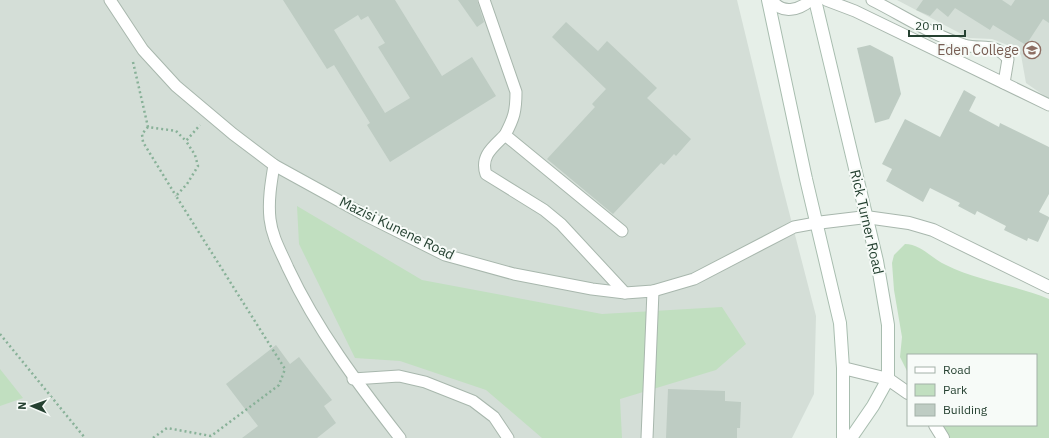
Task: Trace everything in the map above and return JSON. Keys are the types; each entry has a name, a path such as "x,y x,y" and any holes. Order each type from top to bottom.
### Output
{"main road":[{"path":"768,0 816,223 840,323 843,368 843,438"},
{"name":"Rick Turner Road","path":"815,0 877,261 888,324 888,379 873,406 851,438"},
{"path":"816,223 866,217 909,223 933,230 1049,288"},
{"path":"843,368 888,379 907,392"},
{"path":"936,426 942,438"}],"lane":[{"name":"Mazisi Kunene Road","path":"110,0 144,50 176,86 274,165 363,214 445,255 514,274 592,289 625,293 653,291 694,279 794,227 816,223"},
{"path":"484,0 516,92 514,118 505,135 486,154 484,167 486,174 544,210 560,224 625,293"},
{"path":"772,0 775,4 784,9 793,10 803,7 811,0"},
{"path":"826,0 855,11 1049,105"},
{"path":"872,0 945,38 964,45 994,48 1003,52 1008,59 1004,83"},
{"path":"505,135 622,231"},
{"path":"274,165 269,197 270,220 276,243 299,293 354,378 400,438"},
{"path":"647,438 653,291"},
{"path":"354,378 399,376 425,382 473,401 494,417 508,438"}],"path":[{"path":"132,58 148,127"},
{"path":"186,141 209,114"},
{"path":"148,127 176,131 186,141 195,155 198,166 187,184 176,196"},
{"path":"148,127 142,134 143,142 285,369 279,385 210,436 167,428 153,438"},
{"path":"0,334 85,438"}],"shaded area":[{"path":"0,0 737,0 780,177 816,316 814,394 792,438 0,438"},
{"name":"Eden College","path":"897,0 1049,0 1049,99 1026,83 1021,55 1010,46 992,39 969,38"}],"green space":[{"path":"297,206 422,280 602,314 722,307 746,344 716,370 620,399 622,438 542,438 486,390 400,361 355,358 299,244"},
{"path":"905,244 916,246 941,262 958,270 1049,299 1049,438 950,438 942,426 1037,426 1037,354 907,354 907,371 900,357 902,337 894,290 892,263 894,255"},
{"path":"0,369 23,398 0,406"}],"building":[{"path":"283,0 395,0 442,76 472,57 496,96 390,162 367,125 370,123 334,65 327,69","holes":["358,15 361,20 368,16 385,43 378,47 410,98 385,113 334,30"]},
{"path":"458,0 477,0 484,22 477,27"},
{"path":"923,0 1002,0 1011,6 1015,0 1049,0 1049,23 1043,19 1026,45 993,25 990,30 955,8 948,17 937,8 930,16 916,10"},
{"path":"566,22 598,51 607,41 657,88 647,98 691,139 676,156 674,154 664,165 661,163 613,214 547,159 595,107 592,104 606,89 552,37"},
{"path":"870,45 893,57 901,94 889,119 875,123 857,48"},
{"path":"964,90 976,97 969,111 999,127 1000,123 1049,147 1049,194 1039,212 1049,217 1049,219 1038,242 1028,238 1027,241 1004,230 1006,226 977,211 975,215 958,206 960,203 930,188 923,202 886,181 892,169 882,164 905,119 940,137"},
{"path":"276,345 290,364 299,357 332,400 324,406 336,423 317,438 242,438 258,426 226,384"},
{"path":"668,389 725,391 725,401 741,402 740,428 737,428 737,438 666,438"}],"place":[{"name":"Eden College","path":"1032,50"}]}
